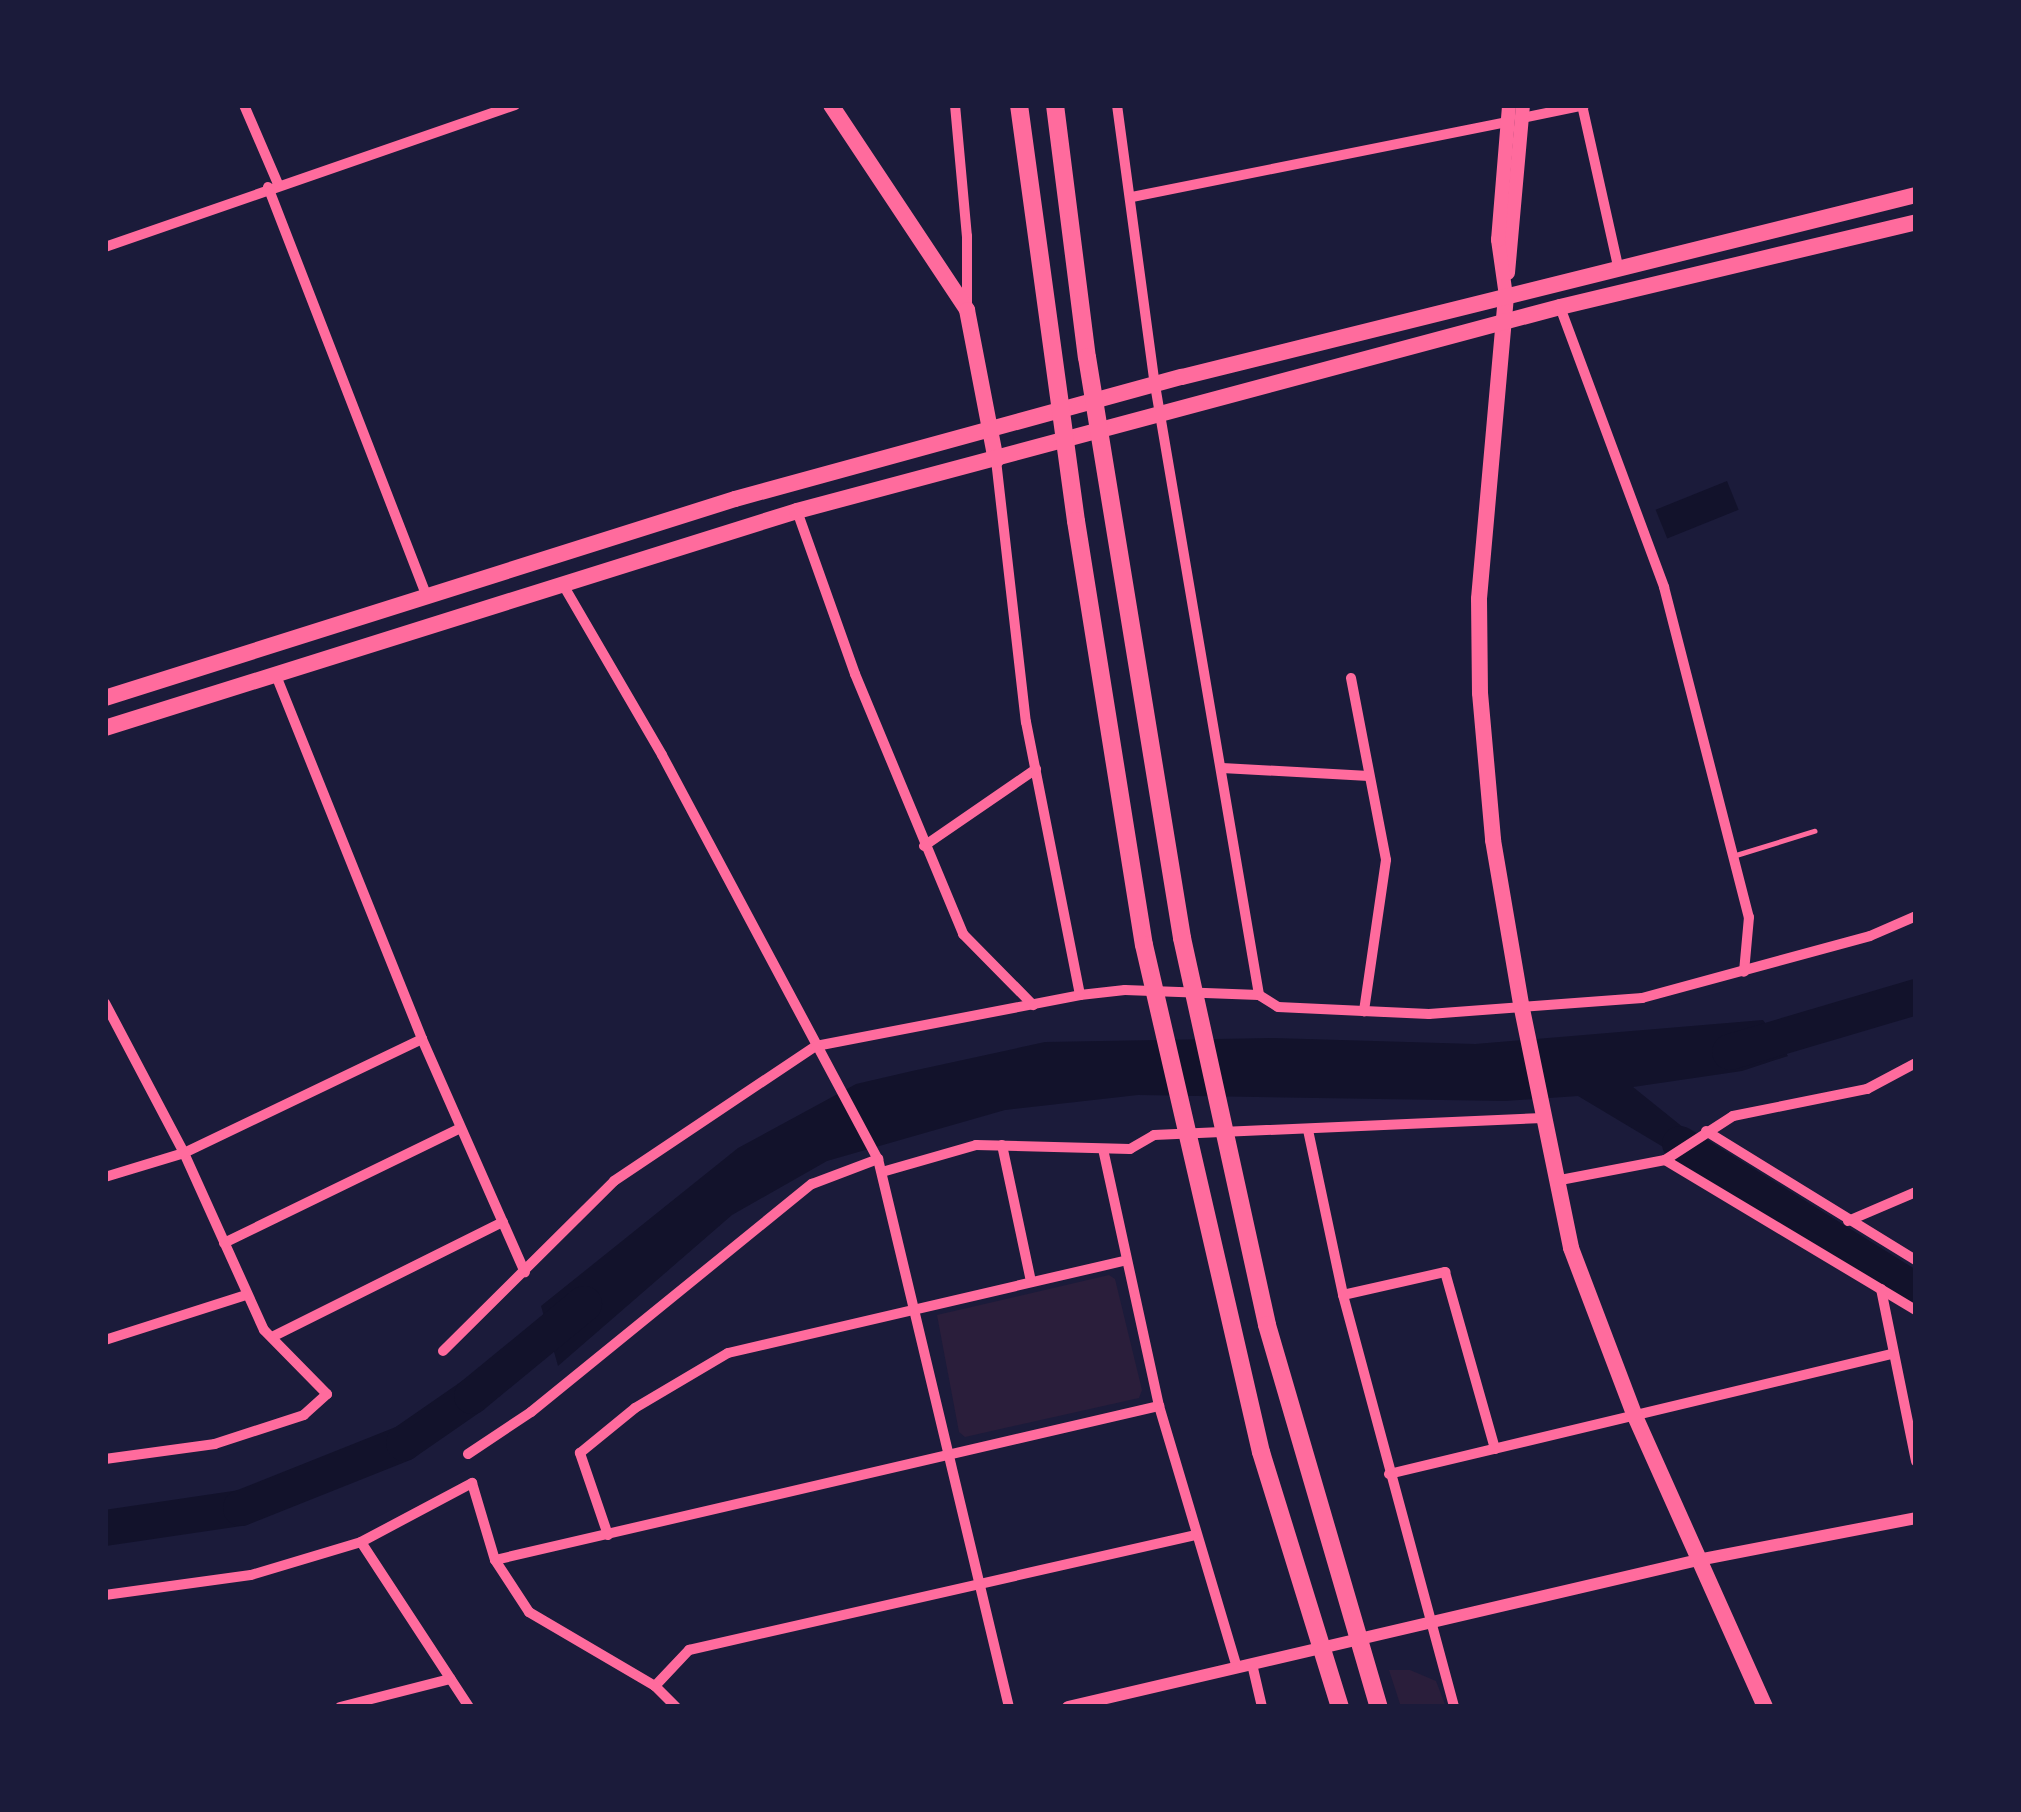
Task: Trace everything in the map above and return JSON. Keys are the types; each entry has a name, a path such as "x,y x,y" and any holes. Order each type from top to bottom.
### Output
{"highway":[{"path":"1019,105 1052,362 1144,945 1255,1430 1340,1707"},
{"path":"1055,105 1087,357 1182,938 1230,1172 1298,1442 1378,1707"}],"main road":[{"path":"831,105 967,310 996,460"},
{"path":"1509,105 1518,115 1498,240 1506,296 1479,599 1480,693 1493,840 1571,1248 1634,1414 1765,1707"},
{"path":"105,698 425,592 735,499 1155,385 1916,195"},
{"path":"105,728 797,511 1504,322 1916,222"}],"street":[{"path":"244,105 425,592"},
{"path":"105,247 273,185 515,105"},
{"path":"955,105 967,236 967,310"},
{"path":"1117,105 1155,385 1259,994"},
{"path":"1132,197 1583,105 1618,271"},
{"path":"1560,308 1664,587 1749,917 1744,972"},
{"path":"996,460 1036,769 1080,995"},
{"path":"797,511 924,846 963,934 1034,1005"},
{"path":"562,581 662,755 878,1161 1009,1707"},
{"path":"275,673 422,1039 525,1272"},
{"path":"1351,678 1386,860 1364,1011"},
{"path":"1222,768 1370,776"},
{"path":"924,846 1036,769"},
{"path":"443,1351 614,1181 819,1052 1080,995 1125,990 1259,994 1277,1007 1429,1014 1642,998 1870,936 1916,916"},
{"path":"105,1460 215,1444 304,1415 327,1399 298,1360 272,1337 247,1295 184,1153 107,1009"},
{"path":"105,1177 184,1153 422,1039"},
{"path":"1555,1181 1671,1157 1732,1116 1867,1089 1916,1063"},
{"path":"468,1454 531,1412 812,1184 878,1161 976,1145 1130,1149 1154,1136 1542,1112"},
{"path":"224,1244 461,1128"},
{"path":"1309,1130 1343,1295 1454,1707"},
{"path":"1706,1131 1916,1260"},
{"path":"1001,1145 1030,1282"},
{"path":"1103,1148 1124,1261 1195,1535 1262,1707"},
{"path":"1671,1157 1916,1310"},
{"path":"1849,1221 1916,1192"},
{"path":"272,1337 503,1222"},
{"path":"608,1535 580,1453 634,1408 728,1353 1124,1261"},
{"path":"1343,1295 1444,1272 1495,1449"},
{"path":"1880,1289 1916,1461"},
{"path":"105,1340 247,1295"},
{"path":"1389,1474 1891,1354"},
{"path":"495,1560 1159,1406"},
{"path":"105,1595 251,1575 361,1542 472,1483 495,1560 529,1612 655,1686 676,1707"},
{"path":"1068,1707 1698,1560 1916,1518"},
{"path":"655,1686 689,1650 980,1580 1195,1535"},
{"path":"361,1542 470,1707"},
{"path":"340,1707 450,1678"}],"lane":[{"path":"1736,855 1814,831"}],"shaded area":[{"path":"1727,481 1739,510 1667,539 1656,510"},
{"path":"1763,1020 1788,1056 1742,1071 1633,1087 1725,1161 1715,1178 1578,1096 1505,1101 1138,1095 1005,1110 827,1161 732,1215 558,1366 541,1306 738,1148 856,1084 1045,1042 1273,1038 1475,1044"},
{"path":"1109,1275 1115,1279 1142,1390 1139,1398 965,1437 959,1432 937,1315"},
{"path":"1389,1670 1410,1670 1436,1681 1446,1707 1401,1707"}],"waterway":[{"path":"1730,1052 1916,997"},
{"path":"1680,1144 1916,1291"},
{"path":"105,1528 241,1508 404,1443 472,1396 584,1304"}]}
